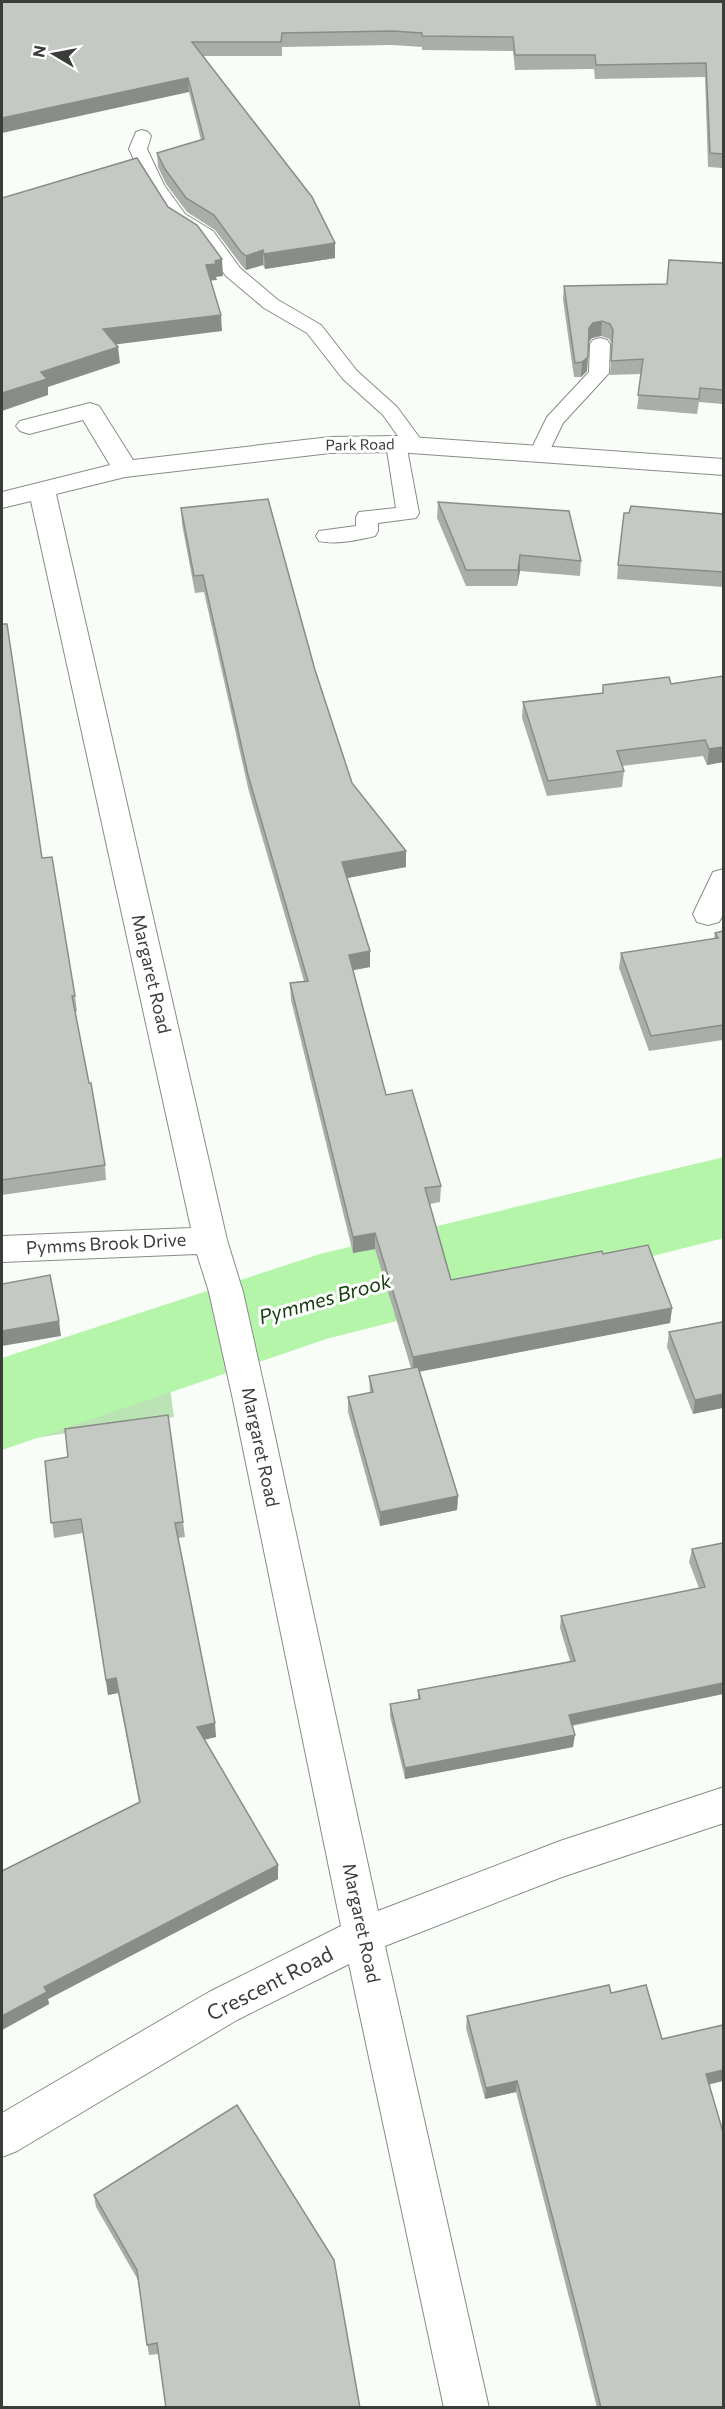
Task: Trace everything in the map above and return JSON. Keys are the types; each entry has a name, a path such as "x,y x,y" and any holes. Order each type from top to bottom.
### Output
{"street":[{"path":"29,426 90,411 125,468"},
{"name":"Park Road","path":"2,500 125,468 330,445 405,445 723,467"},
{"name":"Margaret Road","path":"42,490 210,1240 226,1292 249,1395 363,1936 467,2408"},
{"path":"708,914 723,879"},
{"name":"Pymms Brook Drive","path":"2,1249 210,1240"},
{"name":"Crescent Road","path":"2,2136 224,2006 363,1936 560,1859 723,1805"}],"lane":[{"path":"142,135 138,149 155,185 178,218 206,235 233,272 271,304 314,329 350,375 390,411 405,445 408,513 367,517 367,531 327,536"},
{"path":"539,454 554,421 599,373 600,344"}],"green space":[{"path":"163,1336 174,1417 2,1443 2,1369 16,1364"}],"building":[{"path":"2,2 723,2 723,154 710,153 706,63 596,65 595,55 515,55 513,37 422,36 422,33 392,31 282,33 281,42 192,42 312,197 335,243 264,254 263,250 246,256 214,215 186,198 165,169 157,153 204,139 188,78 2,118"},
{"path":"137,158 168,207 197,225 222,259 215,261 216,264 206,265 221,315 103,329 118,347 41,372 47,379 2,393 2,198"},
{"path":"669,260 723,263 723,390 700,388 699,399 638,395 643,359 611,361 613,330 610,324 602,321 593,323 589,328 588,357 582,362 575,363 564,286 667,284"},
{"path":"268,499 315,670 352,783 406,851 342,862 370,951 349,955 386,1095 412,1090 441,1186 425,1188 451,1280 602,1251 603,1254 648,1245 672,1308 413,1357 375,1233 353,1237 290,983 308,981 248,775 203,575 194,576 181,508"},
{"path":"438,502 569,511 581,561 520,555 518,570 466,570"},
{"path":"631,506 723,514 723,572 618,565 624,513 629,513"},
{"path":"2,624 7,624 42,858 52,857 75,996 72,996 89,1083 91,1083 105,1165 2,1180"},
{"path":"723,676 723,747 709,749 705,740 617,751 624,771 548,781 523,702 603,693 603,685 669,677 671,684"},
{"path":"723,931 723,1025 651,1036 621,953 718,938 715,933"},
{"path":"50,1275 59,1321 2,1331 2,1284"},
{"path":"723,1322 723,1394 695,1400 669,1332"},
{"path":"418,1367 458,1496 380,1512 348,1397 373,1392 369,1376"},
{"path":"168,1415 183,1522 175,1523 215,1723 197,1727 278,1865 44,1987 47,1992 2,2016 2,1871 140,1802 116,1678 106,1680 81,1519 51,1523 45,1461 68,1457 65,1429"},
{"path":"723,1543 723,1683 569,1715 575,1735 405,1768 390,1704 420,1699 418,1690 575,1661 561,1616 705,1587 692,1549"},
{"path":"609,1985 611,1993 646,1985 662,2039 723,2025 723,2070 706,2074 723,2132 723,2408 601,2408 517,2081 486,2088 467,2016"},
{"path":"237,2105 334,2260 360,2408 166,2408 157,2343 147,2345 137,2270 94,2195"}],"waterway":[{"name":"Pymmes Brook","path":"2,1404 320,1297 724,1197"}]}
